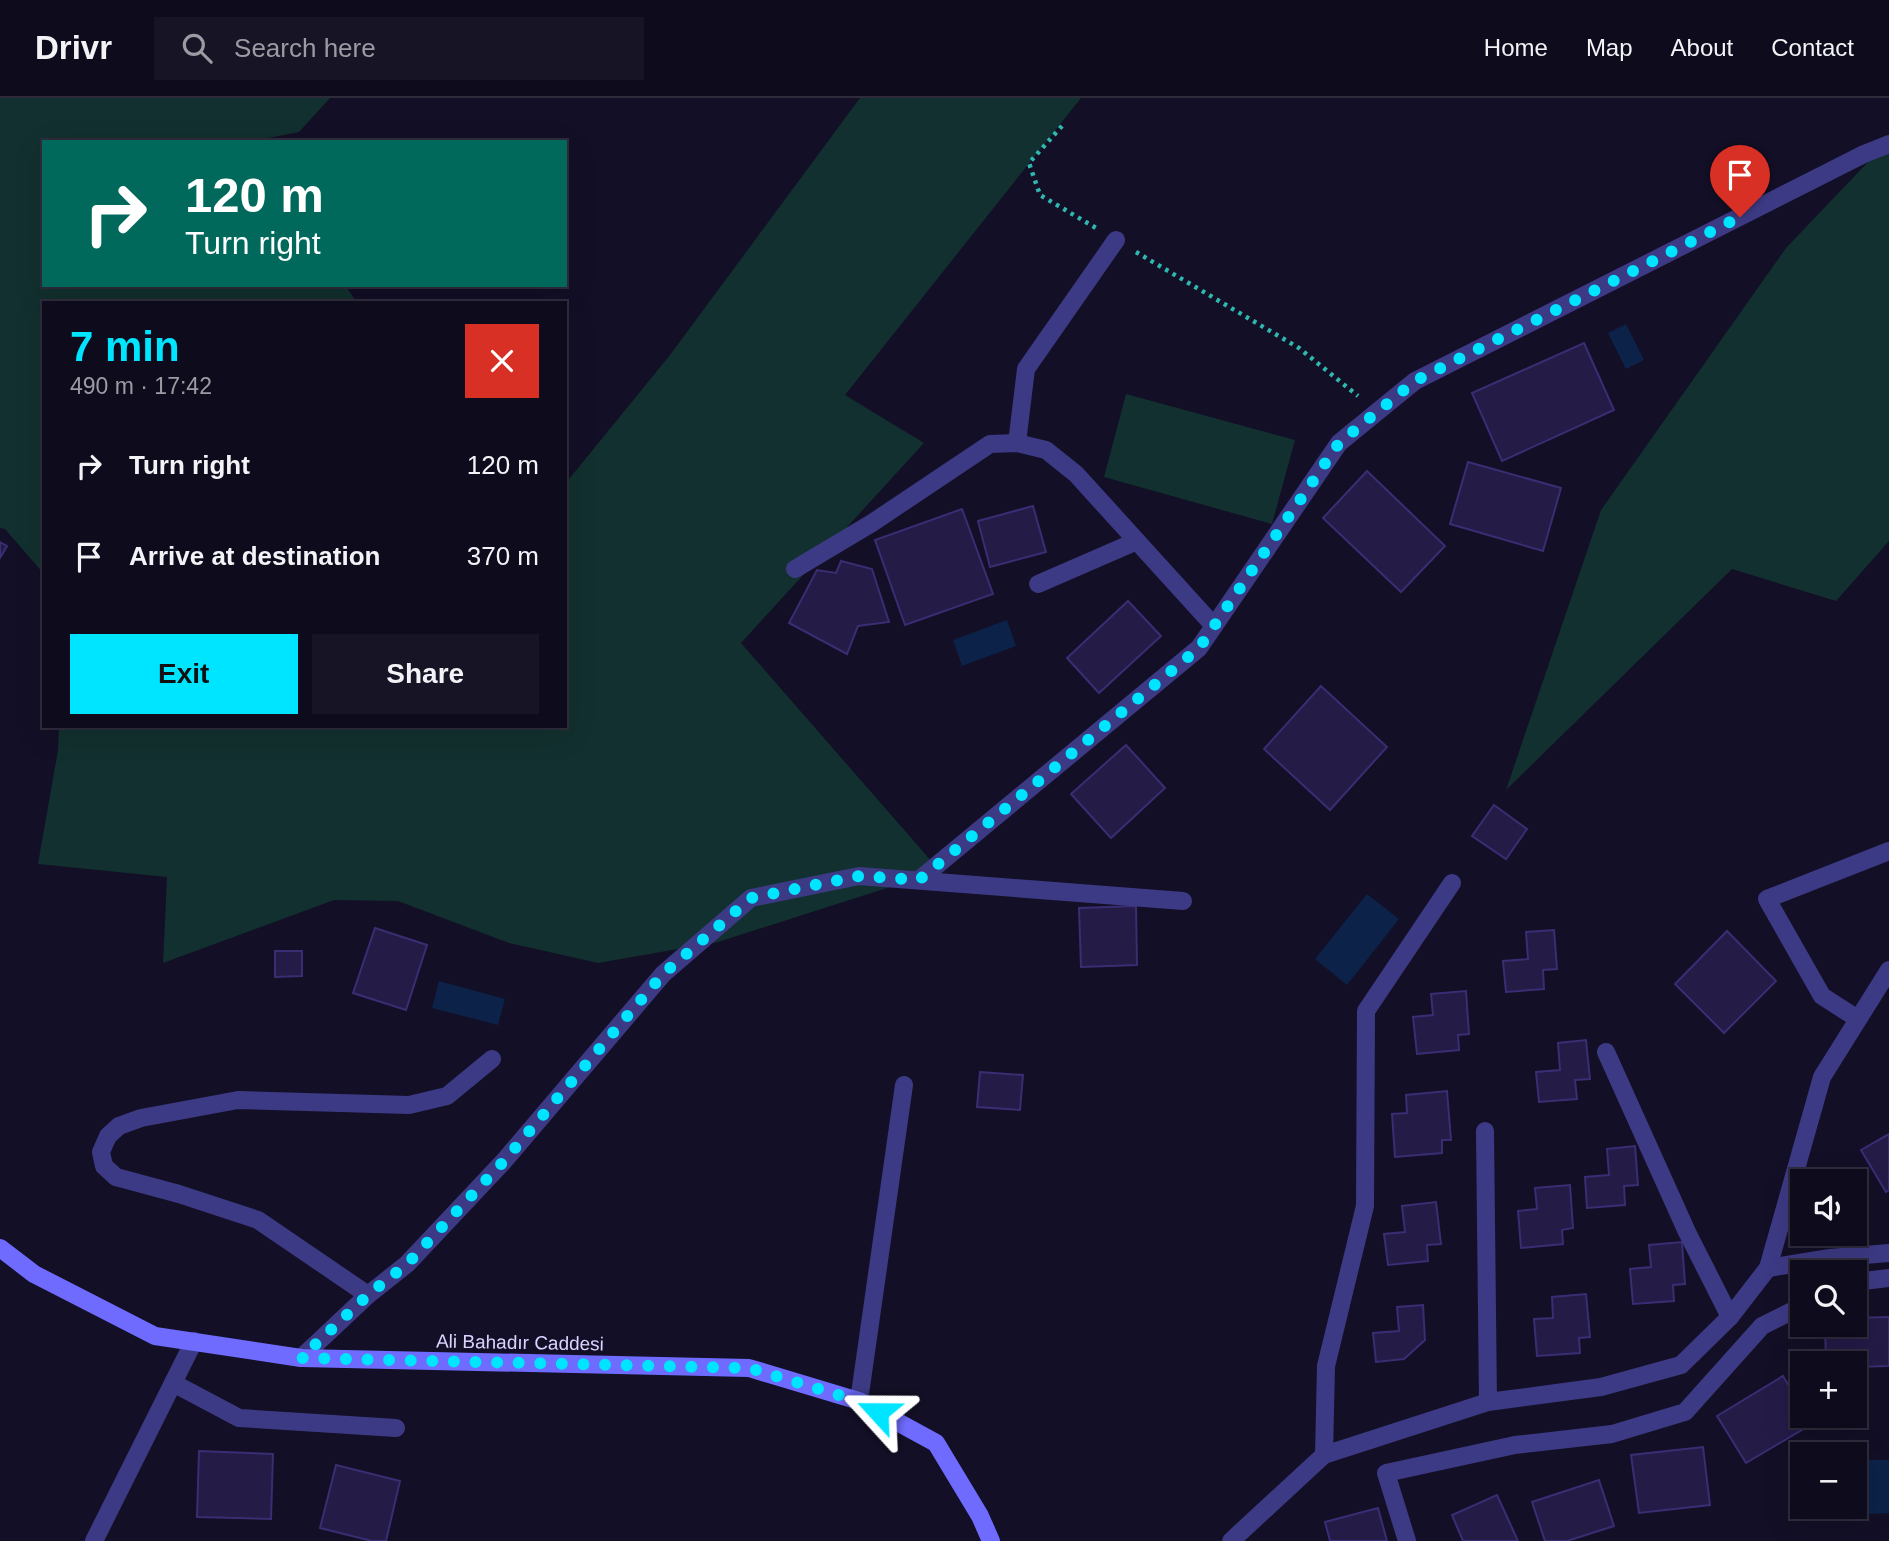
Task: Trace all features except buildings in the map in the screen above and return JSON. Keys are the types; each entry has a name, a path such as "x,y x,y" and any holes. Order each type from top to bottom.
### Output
{"main road":[{"name":"Ali Bahadır Caddesi","path":"0,1248 34,1274 155,1336 301,1358 749,1368 859,1401 936,1443 980,1516 991,1541"}],"street":[{"path":"919,880 1199,648 1339,443 1415,381 1864,154 1889,144"},
{"path":"1017,443 1026,369 1116,240"},
{"path":"795,569 872,523 990,444 1017,443 1046,450 1076,474 1214,626"},
{"path":"1038,583 1138,541"},
{"path":"1858,1019 1822,996 1768,899 1889,851"},
{"path":"301,1358 368,1295 407,1264 504,1161 663,974 751,898 859,876 1182,901"},
{"path":"1324,1455 1326,1366 1365,1206 1366,1011 1452,883"},
{"path":"1231,1541 1324,1455 1488,1402 1601,1387 1681,1365 1730,1317 1768,1268 1822,1077 1889,970"},
{"path":"1606,1052 1730,1317"},
{"path":"368,1295 258,1220 116,1177 104,1166 101,1152 108,1136 120,1126 141,1118 238,1100 409,1105 447,1096 492,1059"},
{"path":"859,1401 904,1085"},
{"path":"1485,1131 1488,1402"},
{"path":"1768,1268 1830,1258 1889,1253"},
{"path":"1867,1281 1889,1278"},
{"path":"1407,1541 1386,1474 1515,1445 1612,1434 1685,1412 1762,1326 1790,1312"},
{"path":"94,1541 194,1341"},
{"path":"173,1383 239,1418 396,1427"}],"path":[{"path":"1062,127 1029,163 1040,195 1299,348 1377,411"}],"green space":[{"path":"0,98 330,98 299,132 258,140 42,140 42,287 346,287 356,301 42,301 42,572 5,529 0,528"},
{"path":"860,98 1081,98 845,395 924,443 741,643 940,871 718,942 598,963 509,943 398,901 334,900 163,963 167,877 38,864 58,750 59,728 567,728 567,482 670,355"},
{"path":"1889,140 1889,541 1836,601 1732,569 1506,790 1601,510 1786,248"},
{"path":"1126,394 1295,440 1272,524 1104,477"}],"water":[{"path":"1626,324 1644,360 1626,369 1608,333"},
{"path":"1007,620 1016,646 962,666 953,640"},
{"path":"1367,894 1399,919 1347,985 1315,959"},
{"path":"439,981 505,999 498,1025 432,1008"},
{"path":"1868,1460 1889,1460 1889,1513 1867,1514"}],"route":[{"path":"878,1412 859,1401 749,1368 301,1358 368,1295 407,1264 504,1161 663,974 751,898 859,876 919,880 1199,648 1339,443 1415,381 1740,217"}]}
